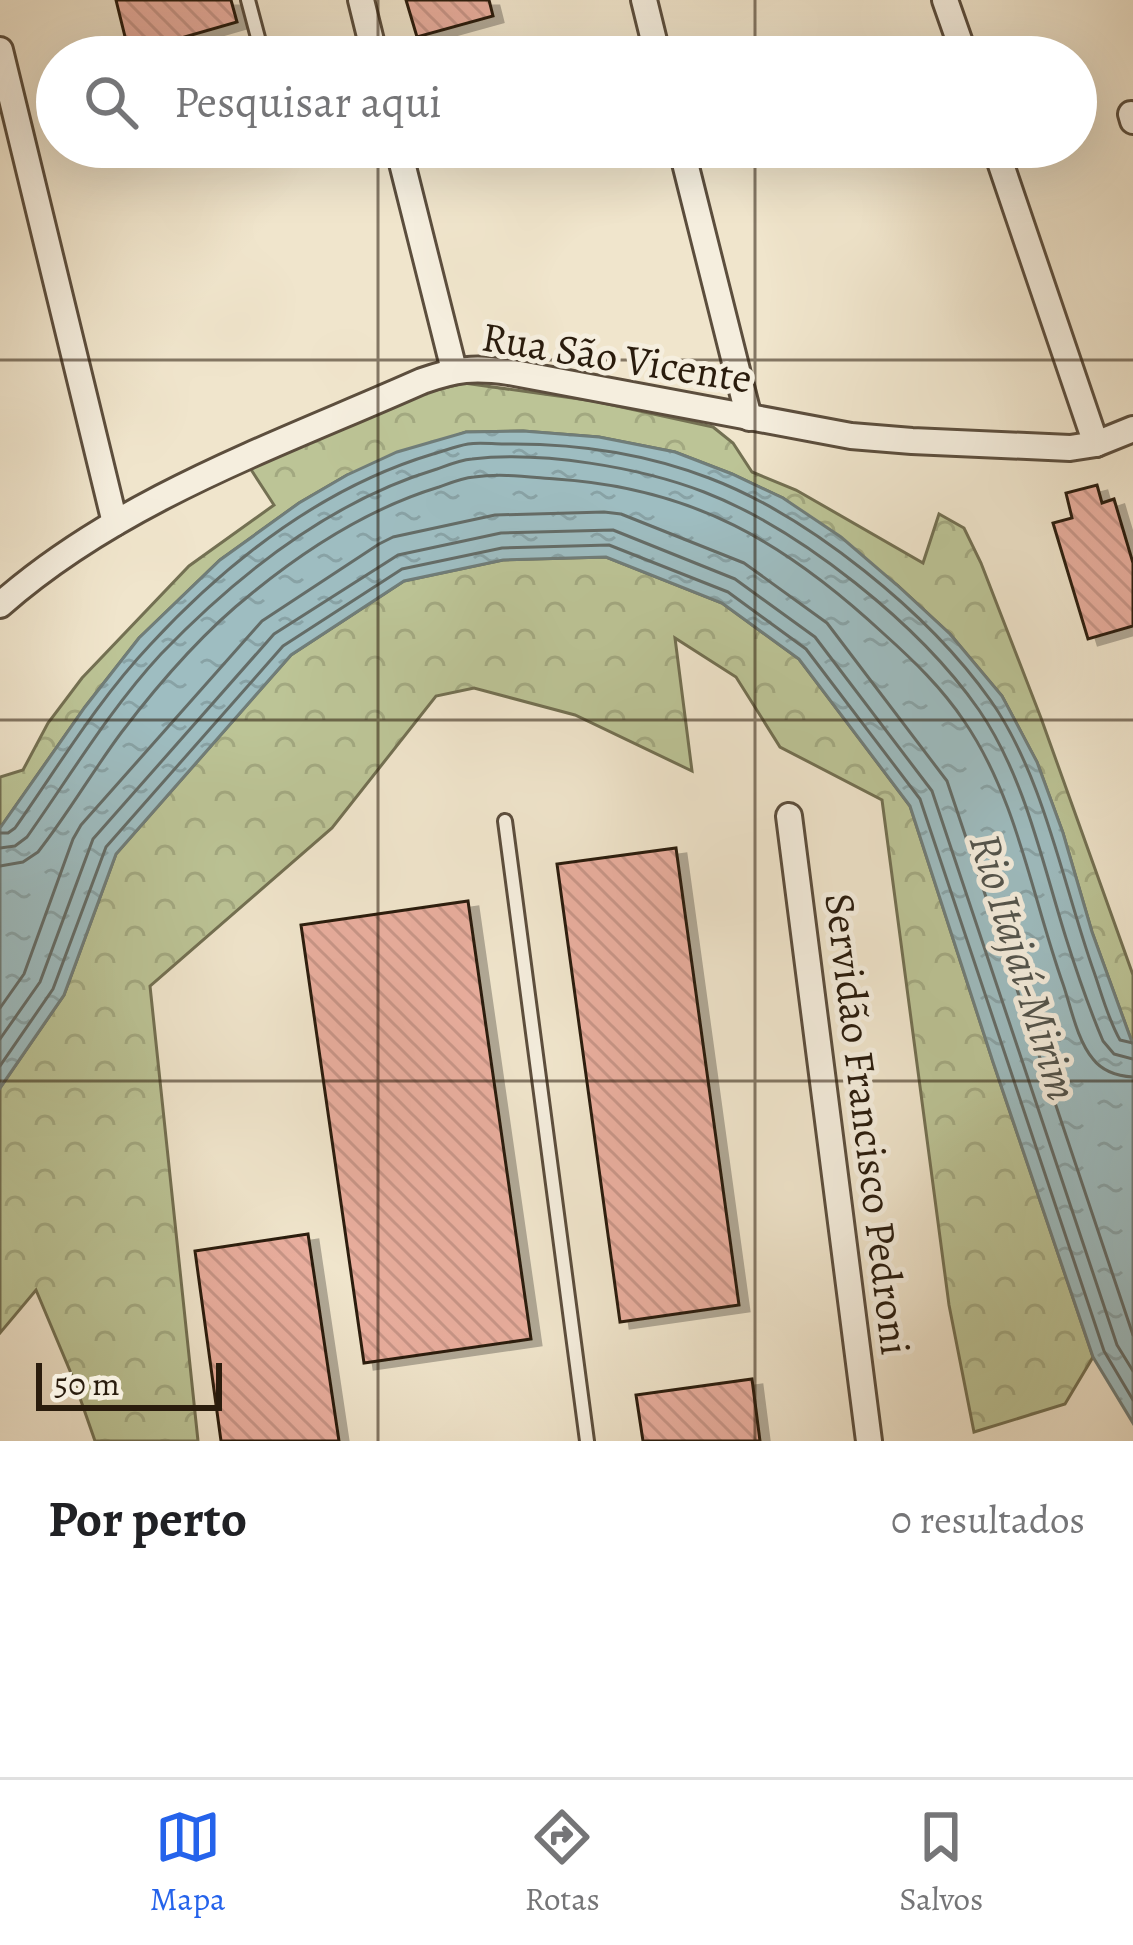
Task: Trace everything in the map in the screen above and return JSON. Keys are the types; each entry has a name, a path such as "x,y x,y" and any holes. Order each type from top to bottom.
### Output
{"street":[{"path":"361,0 370,36"},
{"path":"644,0 653,36"},
{"path":"945,0 957,36"},
{"path":"0,50 115,523"},
{"path":"403,168 454,370"},
{"path":"686,168 748,418"},
{"path":"1002,168 1096,444"},
{"name":"Rua São Vicente","path":"0,605 64,554 115,523 230,466 454,370 509,372 834,434 1040,448 1131,438"},
{"name":"Servidão Francisco Pedroni","path":"789,816 868,1441"}],"lane":[{"path":"248,0 257,36"},
{"path":"505,821 587,1441"}],"green space":[{"path":"464,383 594,401 713,427 733,443 752,472 796,490 923,563 939,514 964,528 1041,718 1133,975 1133,1045 1037,762 1002,696 950,634 897,585 783,498 675,452 599,437 466,432 347,475 299,503 220,560 139,638 0,828 0,777 23,770 48,723 82,678 189,566 274,505 250,468 412,396"},
{"path":"606,557 722,603 799,659 910,806 1093,1357 1065,1404 974,1432 949,1305 882,800 780,747 736,677 675,638 692,771 575,715 474,688 436,696 332,828 150,986 198,1441 95,1441 36,1290 0,1333 0,1088 64,995 116,854 291,655 404,581 503,560"}],"water":[{"name":"Rio Itajaí-Mirim","path":"466,432 599,437 675,452 783,498 841,537 897,585 950,634 1002,696 1037,762 1133,1045 1133,1423 1093,1357 910,806 799,659 722,603 606,557 503,560 404,581 291,655 116,854 64,995 0,1088 0,828 139,638 220,560 347,475 397,452"}],"building":[{"path":"116,0 231,0 237,22 188,36 125,36"},
{"path":"406,0 489,0 493,16 417,36"},
{"path":"1097,485 1102,503 1114,499 1133,563 1133,626 1088,639 1053,523 1072,518 1066,493"},
{"path":"676,848 739,1305 620,1322 557,864"},
{"path":"468,901 531,1339 364,1363 301,925"},
{"path":"308,1234 339,1441 221,1441 195,1251"},
{"path":"752,1379 760,1441 643,1441 636,1395"}]}
